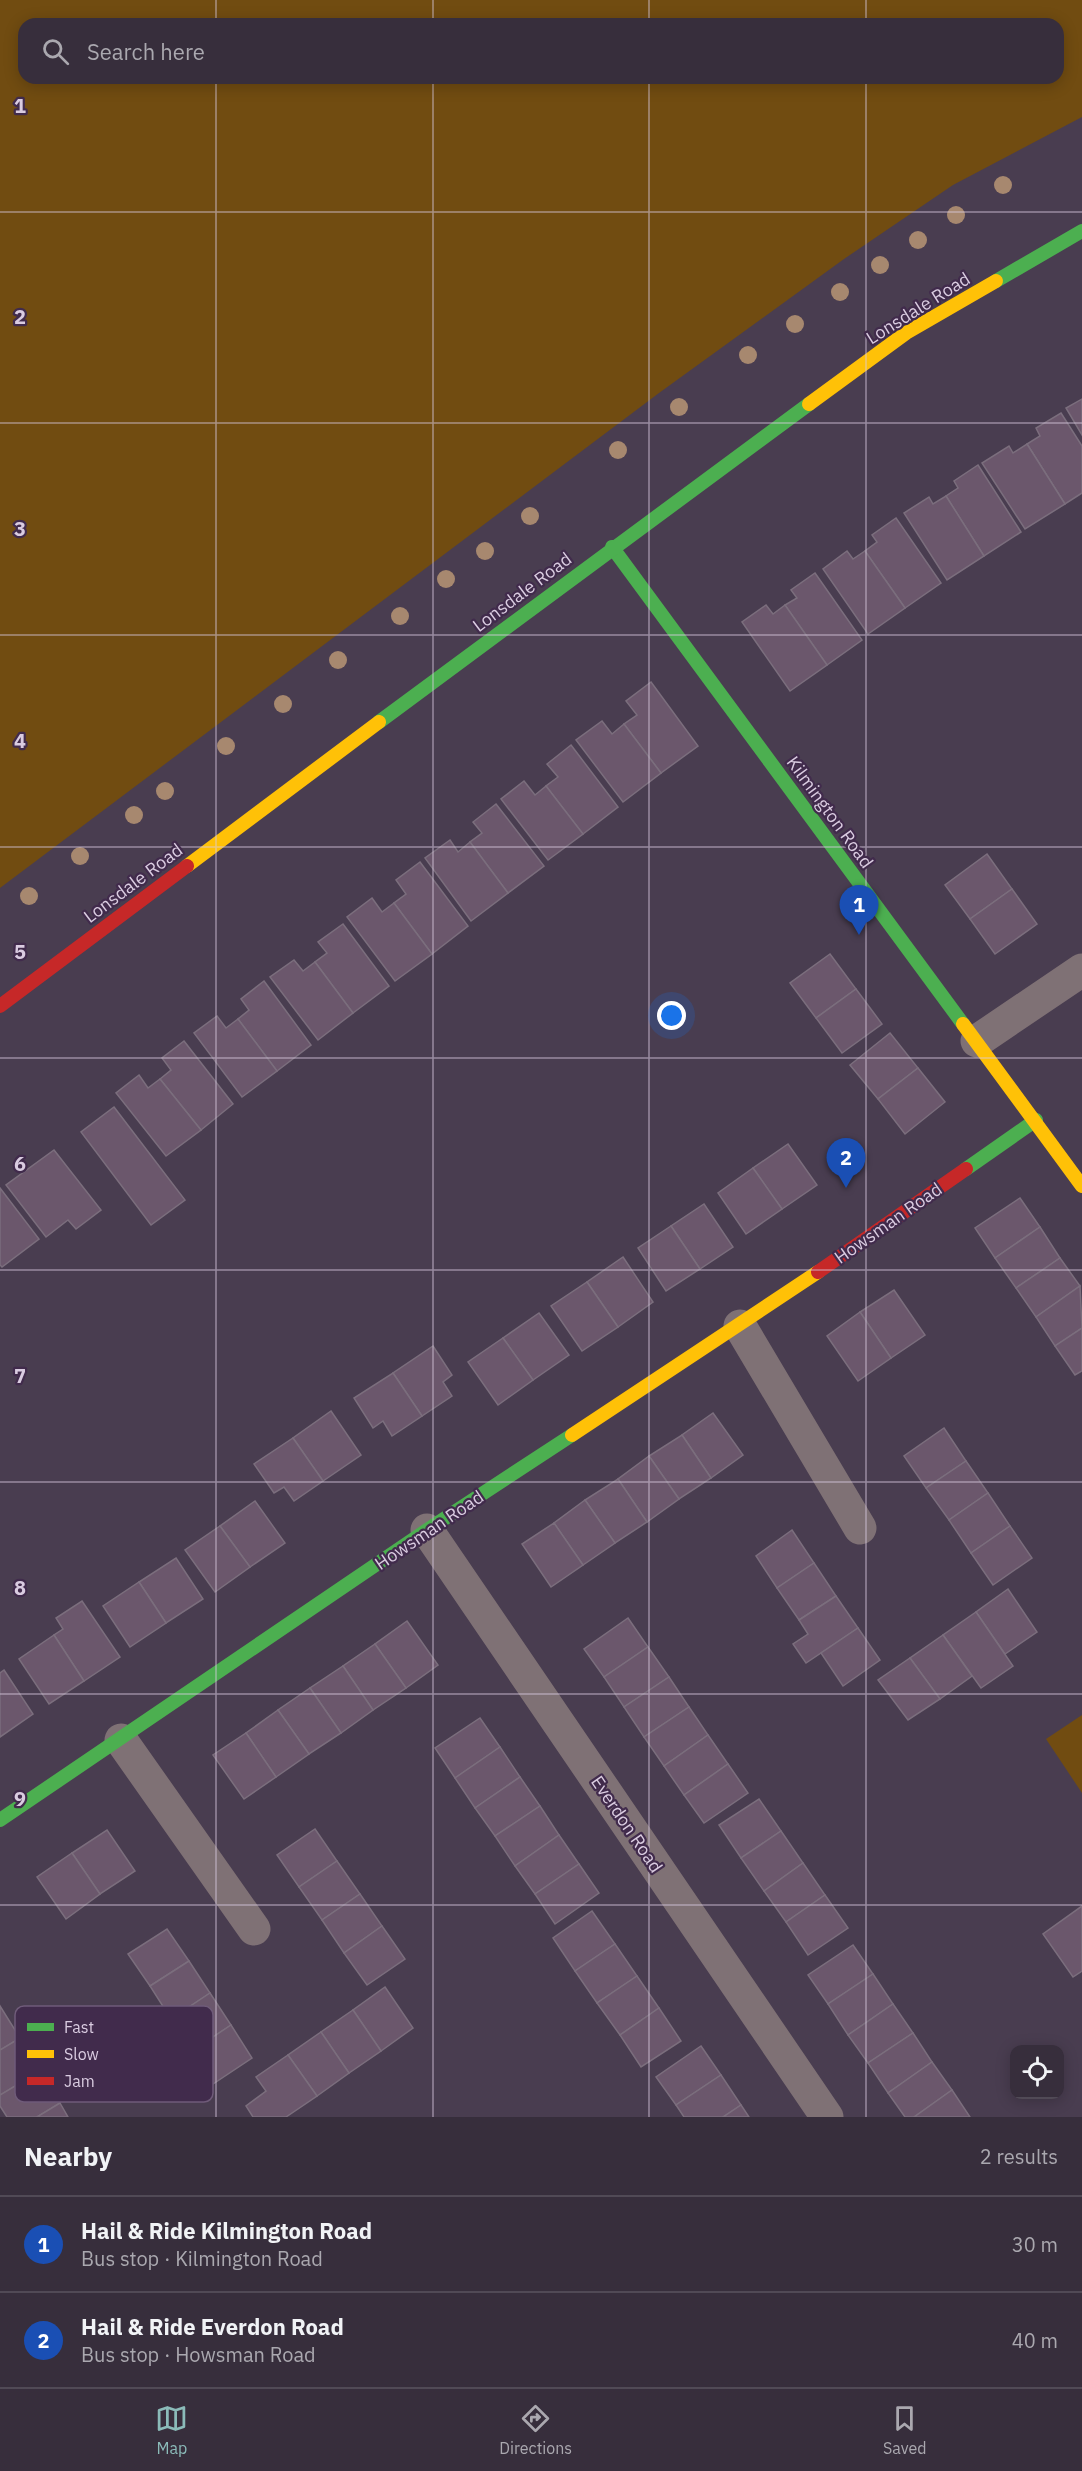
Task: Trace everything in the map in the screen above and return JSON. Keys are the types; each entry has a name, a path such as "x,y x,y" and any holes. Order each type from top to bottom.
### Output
{"street":[{"name":"Lonsdale Road","path":"0,1006 612,547 906,333 1082,231"},
{"name":"Kilmington Road","path":"612,547 1036,1120 1082,1186"},
{"path":"977,1041 1082,970"},
{"name":"Howsman Road","path":"0,1820 121,1740 427,1530 741,1326 1036,1120"},
{"path":"741,1326 860,1528"},
{"name":"Everdon Road","path":"427,1530 827,2117"},
{"path":"121,1740 254,1929"}],"shaded area":[{"path":"0,0 1082,0 1082,117 953,185 844,259 659,393 0,888"},
{"path":"1082,1715 1082,1793 1046,1739"}],"building":[{"path":"1082,399 1082,435 1066,408"},
{"path":"1061,413 1082,446 1082,493 1065,504 1027,444 1040,436 1036,428"},
{"path":"1027,444 1065,504 1025,529 982,463 1009,446 1013,453"},
{"path":"978,465 1021,532 984,556 946,496 958,488 954,481"},
{"path":"946,496 984,556 947,580 904,513 929,497 933,504"},
{"path":"896,518 941,583 905,608 865,551 877,542 872,535"},
{"path":"847,551 853,559 865,551 905,608 868,634 823,569"},
{"path":"815,573 862,640 827,665 785,605 797,598 791,590"},
{"path":"766,605 773,614 785,605 827,665 790,691 742,622"},
{"path":"651,682 698,746 661,773 624,724 637,715 626,701"},
{"path":"602,721 612,734 624,724 661,773 623,802 576,740"},
{"path":"571,745 618,807 583,834 546,786 558,777 547,764"},
{"path":"524,781 535,795 546,786 583,834 548,860 501,799"},
{"path":"496,804 544,866 508,893 470,842 482,833 473,822"},
{"path":"450,840 458,852 470,842 508,893 471,921 425,858"},
{"path":"987,854 1012,889 970,919 945,885"},
{"path":"420,862 468,926 432,954 394,903 406,894 396,880"},
{"path":"1012,889 1037,924 995,954 970,919"},
{"path":"372,898 382,912 394,903 432,954 395,981 347,917"},
{"path":"343,924 389,986 353,1013 315,962 327,953 318,942"},
{"path":"830,954 856,989 816,1018 790,983"},
{"path":"294,960 303,971 315,962 353,1013 318,1040 270,977"},
{"path":"264,981 311,1045 277,1071 238,1019 249,1010 241,999"},
{"path":"856,989 882,1024 842,1053 816,1018"},
{"path":"217,1016 226,1028 238,1019 277,1071 242,1097 194,1033"},
{"path":"890,1033 918,1068 878,1099 850,1065"},
{"path":"184,1041 233,1104 201,1130 160,1079 171,1070 162,1058"},
{"path":"918,1068 945,1102 905,1134 878,1099"},
{"path":"139,1075 148,1088 160,1079 201,1130 166,1156 116,1093"},
{"path":"114,1107 185,1200 151,1225 81,1132"},
{"path":"788,1144 817,1185 782,1209 753,1168"},
{"path":"54,1150 101,1210 76,1229 68,1220 46,1237 6,1185"},
{"path":"753,1168 782,1209 746,1234 718,1193"},
{"path":"0,1188 39,1239 2,1267 0,1265"},
{"path":"1020,1198 1040,1227 995,1258 975,1228"},
{"path":"704,1204 733,1247 700,1269 671,1226"},
{"path":"671,1226 700,1269 666,1291 638,1248"},
{"path":"1040,1227 1060,1258 1016,1288 995,1258"},
{"path":"623,1257 653,1302 618,1327 587,1282"},
{"path":"1060,1258 1080,1286 1036,1317 1016,1288"},
{"path":"587,1282 618,1327 582,1351 551,1306"},
{"path":"1080,1286 1082,1328 1055,1346 1036,1317"},
{"path":"894,1290 925,1335 891,1358 860,1312"},
{"path":"860,1312 891,1358 858,1381 827,1336"},
{"path":"539,1313 569,1355 533,1380 503,1338"},
{"path":"1082,1328 1082,1371 1075,1375 1055,1346"},
{"path":"503,1338 533,1380 498,1405 468,1362"},
{"path":"433,1346 452,1375 443,1382 452,1396 422,1416 393,1373"},
{"path":"393,1373 422,1416 392,1436 383,1421 373,1428 354,1398"},
{"path":"331,1411 361,1455 323,1481 293,1438"},
{"path":"713,1413 743,1455 711,1478 682,1435"},
{"path":"944,1428 966,1461 926,1488 904,1456"},
{"path":"682,1435 711,1478 679,1499 649,1456"},
{"path":"293,1438 323,1481 294,1501 284,1487 274,1493 254,1464"},
{"path":"649,1456 679,1499 647,1522 618,1479"},
{"path":"966,1461 988,1493 949,1520 926,1488"},
{"path":"618,1479 647,1522 615,1543 585,1500"},
{"path":"988,1493 1010,1526 971,1553 949,1520"},
{"path":"585,1500 615,1543 583,1565 554,1523"},
{"path":"255,1501 285,1543 250,1567 220,1526"},
{"path":"554,1523 583,1565 551,1587 522,1544"},
{"path":"220,1526 250,1567 215,1592 185,1550"},
{"path":"1010,1526 1032,1558 993,1585 971,1553"},
{"path":"792,1530 814,1563 777,1588 756,1556"},
{"path":"176,1558 203,1599 166,1623 139,1582"},
{"path":"814,1563 836,1596 799,1620 777,1588"},
{"path":"139,1582 166,1623 130,1647 103,1606"},
{"path":"1008,1589 1037,1632 1005,1654 976,1612"},
{"path":"836,1596 858,1628 806,1663 793,1644 808,1634 799,1620"},
{"path":"82,1601 120,1657 84,1681 54,1635 63,1629 56,1618"},
{"path":"976,1612 1013,1666 981,1688 943,1635"},
{"path":"628,1618 648,1647 604,1677 584,1649"},
{"path":"407,1621 438,1665 406,1688 375,1644"},
{"path":"858,1628 880,1660 843,1686 821,1653"},
{"path":"54,1635 84,1681 49,1704 19,1659"},
{"path":"943,1635 972,1676 940,1699 910,1658"},
{"path":"375,1644 406,1688 373,1710 343,1666"},
{"path":"648,1647 669,1677 624,1707 604,1677"},
{"path":"910,1658 940,1699 908,1720 878,1680"},
{"path":"343,1666 373,1710 341,1733 310,1688"},
{"path":"4,1670 33,1714 0,1737 0,1673"},
{"path":"669,1677 689,1707 644,1737 624,1707"},
{"path":"310,1688 341,1733 309,1754 278,1710"},
{"path":"689,1707 708,1735 664,1766 644,1737"},
{"path":"278,1710 309,1754 276,1777 246,1733"},
{"path":"480,1718 500,1747 455,1778 435,1748"},
{"path":"246,1733 276,1777 244,1799 213,1755"},
{"path":"708,1735 728,1764 684,1795 664,1766"},
{"path":"500,1747 520,1777 475,1808 455,1778"},
{"path":"728,1764 748,1793 704,1823 684,1795"},
{"path":"520,1777 540,1806 495,1836 475,1808"},
{"path":"759,1799 781,1831 741,1858 719,1825"},
{"path":"540,1806 559,1835 515,1866 495,1836"},
{"path":"315,1829 337,1861 299,1887 277,1855"},
{"path":"107,1830 135,1871 100,1894 72,1853"},
{"path":"781,1831 803,1863 764,1891 741,1858"},
{"path":"559,1835 579,1864 535,1894 515,1866"},
{"path":"72,1853 100,1894 66,1919 37,1877"},
{"path":"337,1861 360,1894 322,1920 299,1887"},
{"path":"803,1863 825,1895 786,1922 764,1891"},
{"path":"579,1864 599,1893 555,1924 535,1894"},
{"path":"360,1894 382,1926 344,1953 322,1920"},
{"path":"825,1895 848,1928 808,1955 786,1922"},
{"path":"1082,1906 1082,1971 1073,1977 1043,1934"},
{"path":"592,1911 615,1944 575,1971 553,1938"},
{"path":"382,1926 405,1959 367,1985 344,1953"},
{"path":"167,1929 189,1961 150,1986 128,1954"},
{"path":"615,1944 637,1976 597,2003 575,1971"},
{"path":"853,1945 873,1974 828,2004 808,1975"},
{"path":"189,1961 210,1993 190,2006 163,2006 150,1986"},
{"path":"873,1974 893,2004 848,2035 828,2004"},
{"path":"637,1976 659,2008 620,2035 597,2003"},
{"path":"385,1987 413,2028 381,2051 353,2010"},
{"path":"210,1993 231,2025 213,2037 213,2006 190,2006"},
{"path":"893,2004 913,2033 868,2063 848,2035"},
{"path":"0,2006 15,2030 15,2041 0,2050"},
{"path":"659,2008 681,2041 641,2067 620,2035"},
{"path":"353,2010 381,2051 349,2073 321,2032"},
{"path":"231,2025 252,2058 213,2084 213,2037"},
{"path":"321,2032 349,2073 317,2096 288,2055"},
{"path":"913,2033 932,2062 888,2093 868,2063"},
{"path":"15,2041 15,2086 0,2095 0,2050"},
{"path":"701,2046 721,2075 676,2105 656,2077"},
{"path":"288,2055 317,2096 286,2117 253,2117 246,2106 266,2091 256,2077"},
{"path":"932,2062 952,2090 914,2117 905,2117 888,2093"},
{"path":"721,2075 741,2105 723,2117 684,2117 676,2105"},
{"path":"15,2086 15,2102 60,2103 37,2117 7,2117 0,2106 0,2095"},
{"path":"952,2090 970,2117 914,2117"},
{"path":"60,2103 68,2117 37,2117"},
{"path":"741,2105 749,2117 723,2117"}],"traffic: fast":[{"path":"996,281 1082,231"},
{"path":"379,722 809,404"},
{"path":"612,547 963,1024"},
{"path":"966,1169 1036,1120"},
{"path":"0,1820 427,1530 572,1435"}],"traffic: slow":[{"path":"809,404 906,333 996,281"},
{"path":"187,866 379,722"},
{"path":"963,1024 1082,1186"},
{"path":"572,1435 818,1272"}],"traffic: jam":[{"path":"0,1006 187,866"},
{"path":"818,1272 966,1169"}],"place":[{"name":"Hail & Ride Kilmington Road","path":"859,935"},
{"name":"Hail & Ride Everdon Road","path":"846,1188"}]}
